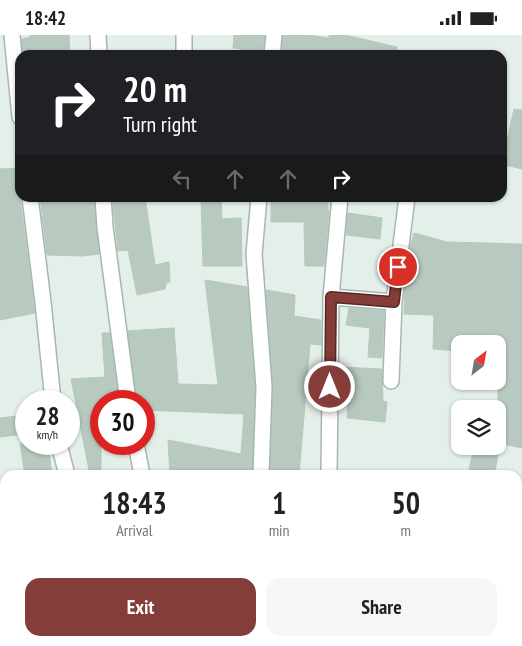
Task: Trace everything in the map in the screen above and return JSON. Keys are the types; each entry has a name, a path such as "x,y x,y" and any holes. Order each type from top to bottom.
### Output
{"street":[{"path":"12,35 15,62"},
{"path":"98,35 98,50"},
{"path":"184,35 184,50"},
{"path":"272,50 274,35"},
{"path":"31,202 52,390"},
{"path":"103,202 104,227 126,390"},
{"path":"259,202 254,254 264,387 261,470"},
{"path":"329,470 331,297 340,202"},
{"path":"391,381 394,302 406,202"},
{"path":"331,297 394,302"},
{"path":"62,455 66,470"},
{"path":"138,455 141,470"}],"building":[{"path":"30,35 69,35 70,50 23,50 22,39 30,37"},
{"path":"234,35 265,35 263,50 233,48"},
{"path":"283,35 309,35 329,38 329,35 345,35 397,47 397,50 282,50"},
{"path":"514,109 522,110 522,169 507,165 507,141"},
{"path":"15,168 15,202 21,202 35,313 0,320 0,169"},
{"path":"41,202 94,202 99,254 83,256 47,255"},
{"path":"113,202 146,202 155,265 169,262 170,282 166,283 165,289 137,295 128,250 118,251"},
{"path":"201,202 221,202 222,219 241,218 242,266 203,266"},
{"path":"271,202 328,202 329,211 324,266 305,266 304,222 271,222"},
{"path":"348,213 382,218 380,239 346,235"},
{"path":"414,233 447,242 522,244 522,448 506,445 506,400 498,400 498,390 506,390 506,335 451,335 451,350 433,349 434,315 404,314 410,247"},
{"path":"205,280 247,287 255,387 252,470 170,470 168,440 241,454 244,414 155,410 155,390 136,390 128,331 174,328 178,384 218,385"},
{"path":"266,290 295,295 294,316 321,320 321,345 310,344 299,470 270,470 273,387"},
{"path":"349,308 384,311 382,358 368,357 370,328 346,325"},
{"path":"102,333 110,333 118,390 90,390 90,455 101,455 101,470 89,470 80,424 80,390 73,390 71,379 105,377"},
{"path":"340,367 382,369 383,401 387,402 385,422 347,418 348,400 339,399"},
{"path":"15,416 15,435 0,437 0,418"},
{"path":"22,455 49,455 51,470 24,470"},
{"path":"472,455 498,455 495,470 469,470"}],"route":[{"path":"330,387 331,297 394,302 398,267"}]}
